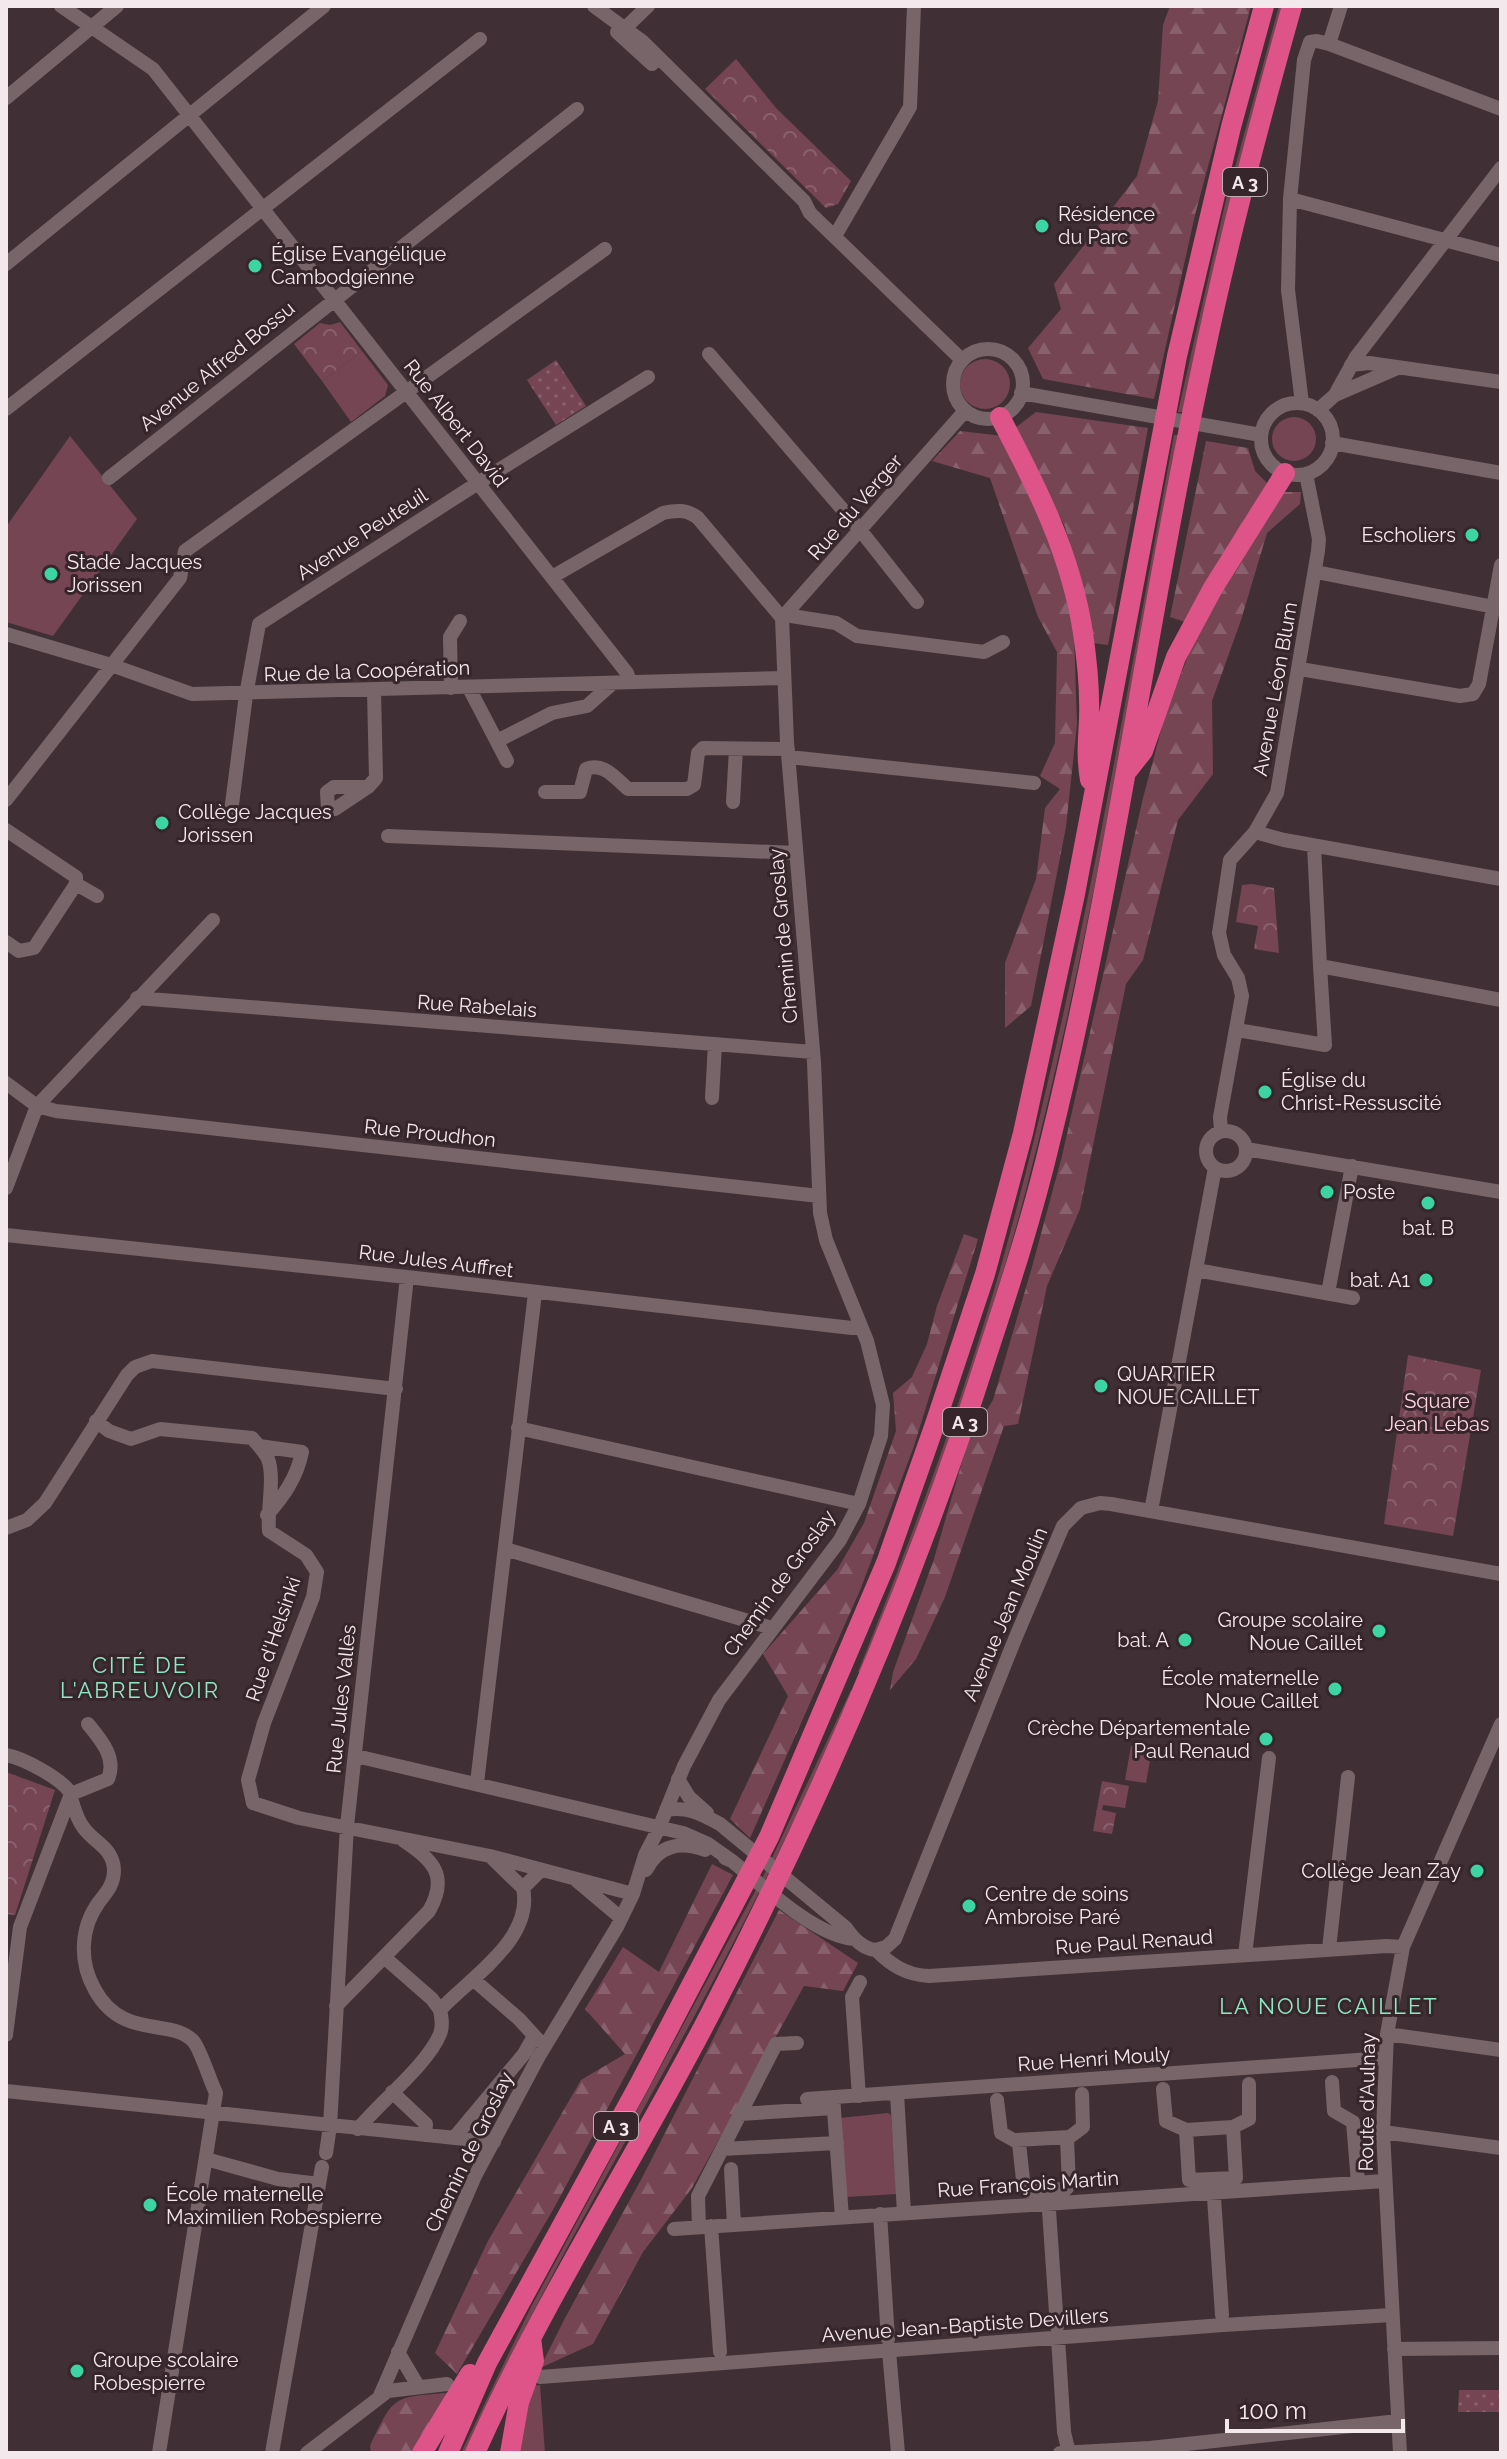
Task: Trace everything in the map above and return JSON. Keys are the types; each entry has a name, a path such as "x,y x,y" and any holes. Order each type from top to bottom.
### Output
{"highway":[{"name":"A 3","path":"448,2453 487,2363 769,1837 886,1563 985,1274 1042,1049 1177,356 1231,127 1264,6"},
{"name":"A 3","path":"475,2453 501,2394 531,2338 712,2011 842,1738 915,1558 988,1354 1051,1138 1102,898 1203,360 1256,137 1292,6"},
{"path":"1000,417 1059,536 1074,588 1084,635 1089,718 1086,755 1092,794"},
{"path":"1125,773 1143,751 1176,657 1213,588 1285,473"},
{"path":"510,2453 519,2402 534,2361 531,2338"},
{"path":"422,2453 470,2374 487,2363"}],"street":[{"name":"Rue Albert David","path":"61,6 153,69 627,673 630,682"},
{"path":"6,98 117,6"},
{"path":"6,264 324,6"},
{"path":"593,6 622,31 798,208 810,213 835,236 962,360"},
{"path":"622,31 648,6"},
{"path":"835,236 910,107 914,6"},
{"path":"1329,44 1341,6"},
{"path":"6,409 480,39"},
{"path":"1302,403 1288,290 1290,199 1304,60 1310,42 1329,44 1501,109"},
{"name":"Avenue Alfred Bossu","path":"109,478 577,109"},
{"path":"1335,395 1369,340 1501,168"},
{"path":"1290,199 1501,255"},
{"path":"6,800 180,578 185,551 605,249"},
{"path":"1369,340 1369,363"},
{"path":"989,348 1007,355 1021,369 1021,393 1014,408 987,421 965,411 956,398 953,382 962,360 974,350 989,348"},
{"path":"709,354 861,531 917,602"},
{"path":"1351,365 1369,363 1501,382"},
{"path":"1318,410 1335,395 1397,368"},
{"name":"Avenue Peuteuil","path":"231,812 259,624 648,377"},
{"path":"1021,393 1261,435"},
{"path":"1290,403 1302,403 1318,410 1330,427 1332,443 1322,464 1306,474 1285,473 1266,458 1261,447 1261,435 1270,414 1290,403"},
{"name":"Rue du Verger","path":"783,622 965,411"},
{"path":"1332,443 1501,473"},
{"name":"Avenue Léon Blum","path":"1151,1511 1215,1168 1207,1157 1207,1144 1221,1131 1220,1117 1242,996 1238,978 1224,955 1219,933 1230,860 1255,832 1277,793 1316,572 1319,539 1306,474"},
{"path":"552,577 663,513 676,510 690,512 783,622 836,623 857,636 984,652 1003,642"},
{"path":"1300,669 1460,696 1473,694 1479,684 1496,611 1501,565"},
{"path":"1316,572 1496,611"},
{"path":"451,688 450,637 460,621"},
{"name":"Chemin de Groslay","path":"379,2398 475,2176 494,2142 539,2042 621,1918 678,1779 719,1700 840,1540 859,1504 884,1422 867,1341 826,1240 819,1196 813,1052 788,753 783,622"},
{"name":"Rue de la Coopération","path":"6,634 111,665 192,694 246,695 630,682"},
{"path":"630,682 784,678"},
{"path":"497,741 552,713 587,706 613,683"},
{"path":"469,688 507,761"},
{"path":"368,787 377,773 374,691"},
{"path":"545,792 580,792 586,769 594,766 604,768 628,789 687,789 694,785 698,753 703,748 788,753 1034,783"},
{"path":"733,802 736,749"},
{"path":"6,830 76,877 76,884 34,948 19,951 6,942"},
{"path":"1255,832 1314,846 1501,879"},
{"path":"388,836 796,853"},
{"path":"1237,1030 1325,1045 1314,846"},
{"path":"76,884 97,896"},
{"path":"6,1188 37,1106 213,920"},
{"path":"1320,966 1501,1000"},
{"name":"Rue Rabelais","path":"137,998 813,1052"},
{"path":"712,1098 715,1044"},
{"path":"6,1083 37,1106"},
{"name":"Rue Proudhon","path":"37,1106 56,1111 819,1196"},
{"path":"1215,1168 1233,1170 1243,1162 1246,1149 1241,1137 1221,1131"},
{"path":"1246,1149 1501,1192"},
{"path":"1328,1293 1352,1166"},
{"name":"Rue Jules Auffret","path":"6,1235 861,1327"},
{"path":"1196,1270 1353,1298"},
{"name":"Rue Jules Vallès","path":"272,2453 330,2126 347,1826 407,1277"},
{"path":"477,1783 535,1293"},
{"path":"6,1528 27,1520 45,1503 96,1421 135,1367 152,1361 396,1389"},
{"path":"96,1421 109,1431 131,1439 160,1429 252,1438 268,1458 271,1474 267,1515"},
{"path":"518,1428 859,1504"},
{"path":"259,1446 302,1452 286,1494 267,1515"},
{"name":"Avenue Jean Moulin","path":"876,1950 886,1947 895,1939 1063,1526 1081,1508 1111,1504 1501,1574"},
{"name":"Rue d'Helsinki","path":"267,1515 269,1531 306,1555 317,1572 313,1597 264,1723 248,1780 253,1803 299,1818 347,1826"},
{"path":"505,1549 772,1628"},
{"path":"6,2035 13,1926 71,1796 108,1779 111,1773 110,1757 88,1724"},
{"name":"Route d'Aulnay","path":"1400,2453 1383,2132 1387,2034 1403,1947 1501,1724"},
{"path":"6,1755 22,1760 66,1784 81,1824 91,1837 109,1851 114,1868 112,1883 83,1937 86,1968 94,1988 106,2007 121,2018 182,2034 194,2042 216,2093 159,2453"},
{"path":"356,1756 683,1833 708,1844 793,1910 839,1938 854,1939"},
{"path":"1245,1955 1269,1758"},
{"path":"1329,1949 1348,1777"},
{"path":"678,1779 689,1797 846,1928 854,1939"},
{"path":"666,1810 681,1807 720,1824"},
{"path":"347,1826 490,1856 633,1894 652,1858 664,1848 680,1845 696,1847 732,1861"},
{"path":"336,2006 429,1911 435,1900 438,1882 433,1863 397,1836"},
{"path":"435,1872 460,1850"},
{"path":"440,2010 474,1980 518,1930 524,1915 523,1888 490,1856"},
{"path":"523,1888 541,1870"},
{"path":"573,1879 621,1918"},
{"name":"Rue Paul Renaud","path":"854,1939 876,1950 892,1965 925,1976 1329,1949 1403,1947"},
{"path":"358,2129 421,2061 439,2038 443,2024 440,2010 432,1999 384,1957"},
{"path":"454,2138 524,2054 539,2042 519,2019 474,1980"},
{"path":"859,2096 852,1997 860,1982"},
{"path":"1387,2034 1501,2050"},
{"path":"720,2352 705,2227 698,2196 776,2044 797,2043"},
{"name":"Rue Henri Mouly","path":"807,2099 834,2103 859,2096 1385,2058"},
{"path":"1332,2082 1334,2111 1353,2122 1358,2183"},
{"path":"1163,2089 1166,2121 1186,2130 1233,2127 1249,2119 1249,2084"},
{"path":"6,2091 494,2142"},
{"path":"392,2092 426,2124 425,2135"},
{"path":"897,2094 904,2213"},
{"path":"1016,2140 1019,2143 1024,2189 1048,2197 1066,2189 1069,2185 1066,2143 1083,2127 1082,2094"},
{"path":"997,2100 1001,2133 1016,2140 1069,2137"},
{"path":"740,2114 834,2103 842,2217"},
{"path":"1186,2130 1189,2180 1213,2186 1236,2178 1233,2127"},
{"path":"1383,2132 1501,2148"},
{"path":"722,2149 837,2143"},
{"path":"206,2159 278,2179 319,2184"},
{"path":"731,2169 734,2225"},
{"name":"Rue François Martin","path":"674,2229 904,2213 1048,2197 1213,2186 1385,2181"},
{"path":"1213,2186 1222,2315"},
{"path":"1048,2197 1064,2432 1069,2453"},
{"path":"880,2214 898,2453"},
{"name":"Avenue Jean-Baptiste Devillers","path":"540,2377 1057,2332 1392,2315"},
{"path":"1394,2349 1501,2348"},
{"path":"398,2352 418,2386"},
{"path":"307,2453 388,2391 447,2384"},
{"path":"1060,2453 1233,2446 1398,2421"}],"green space":[{"path":"1170,6 1251,6 1195,215 1154,399 1043,379 1028,348 1061,309 1054,284 1137,176 1158,101 1163,25"},
{"path":"1279,6 1283,6 1183,412 1178,412 1225,204"},
{"path":"736,59 776,108 851,181 838,204 826,208 705,89"},
{"path":"340,322 362,351 322,381 294,344 320,323 330,325"},
{"path":"362,351 388,385 385,396 351,422 322,381"},
{"path":"985,359 1003,366 1010,384 1003,402 985,409 967,402 960,384 967,366"},
{"path":"556,360 586,406 556,425 527,380"},
{"path":"1036,412 1148,428 1108,645 1093,643 1087,607 1065,527 1015,428"},
{"path":"1294,417 1310,423 1316,439 1310,455 1294,461 1278,455 1272,439 1278,423"},
{"path":"960,431 1003,436 1058,558 1074,635 1077,724 1066,827 1031,1006 1005,1028 1005,963 1036,879 1045,808 1060,789 1040,776 1055,743 1057,652 1038,617 990,478 932,461"},
{"path":"1174,435 1179,435 1109,812 1071,1000 1027,1186 972,1372 861,1673 858,1672 970,1369 1028,1163 1097,852"},
{"name":"Stade Jacques Jorissen","path":"70,436 137,519 53,636 6,622 6,527"},
{"path":"1206,441 1248,448 1255,471 1269,485 1188,623 1170,617"},
{"path":"1284,492 1301,492 1300,504 1267,533 1212,701 1213,774 1178,820 1143,960 1126,984 1080,1209 1047,1286 1018,1424 1004,1426 945,1597 916,1659 890,1690 893,1672 934,1559 968,1441 993,1400 1032,1267 1062,1156 1143,798 1166,712 1194,641 1228,577"},
{"path":"1242,885 1274,888 1279,953 1254,949 1258,926 1236,922"},
{"path":"964,1234 978,1239 914,1446 861,1588 750,1838 730,1819 788,1696 763,1654 837,1570 864,1523 896,1431 893,1393 912,1377 927,1344 937,1306"},
{"name":"Square Jean Lebas","path":"1408,1355 1481,1370 1453,1536 1384,1524"},
{"path":"851,1690 853,1692 816,1773 738,1934 547,2285 465,2453 461,2453 531,2307 765,1873"},
{"path":"1131,1746 1152,1749 1146,1783 1125,1780"},
{"path":"6,1772 55,1790 15,1915 6,1914"},
{"path":"1102,1781 1129,1786 1125,1808 1103,1805 1102,1810 1116,1813 1112,1834 1093,1831"},
{"path":"712,1864 733,1875 554,2208 457,2374 435,2353 488,2241 581,2080 625,2054 585,2009 623,1947 659,1972"},
{"path":"779,1910 858,1963 843,1991 804,1986 692,2188 643,2252 593,2344 540,2368 643,2176"},
{"path":"891,2115 897,2194 846,2197 840,2118"},
{"path":"540,2385 545,2453 514,2453 533,2386"},
{"path":"1459,2390 1501,2390 1501,2412 1458,2412"},
{"path":"447,2393 414,2453 371,2453 370,2446 384,2417 397,2402 415,2396"}],"place":[{"name":"Résidence du Parc","path":"1042,226"},
{"name":"Église Evangélique Cambodgienne","path":"255,266"},
{"name":"Escholiers","path":"1472,535"},
{"name":"Stade Jacques Jorissen","path":"51,574"},
{"name":"Collège Jacques Jorissen","path":"162,823"},
{"name":"Église du Christ-Ressuscité","path":"1265,1092"},
{"name":"Poste","path":"1327,1192"},
{"name":"bat. B","path":"1428,1203"},
{"name":"bat. A1","path":"1426,1280"},
{"name":"QUARTIER NOUE CAILLET","path":"1101,1386"},
{"name":"Groupe scolaire Noue Caillet","path":"1379,1631"},
{"name":"bat. A","path":"1185,1640"},
{"name":"École maternelle Noue Caillet","path":"1335,1689"},
{"name":"Crèche Départementale Paul Renaud","path":"1266,1739"},
{"name":"Collège Jean Zay","path":"1477,1871"},
{"name":"Centre de soins Ambroise Paré","path":"969,1906"},
{"name":"École maternelle Maximilien Robespierre","path":"150,2205"},
{"name":"Groupe scolaire Robespierre","path":"77,2371"}],"district":[{"name":"CITÉ DE L'ABREUVOIR","path":"140,1678"},
{"name":"LA NOUE CAILLET","path":"1329,2006"}]}
